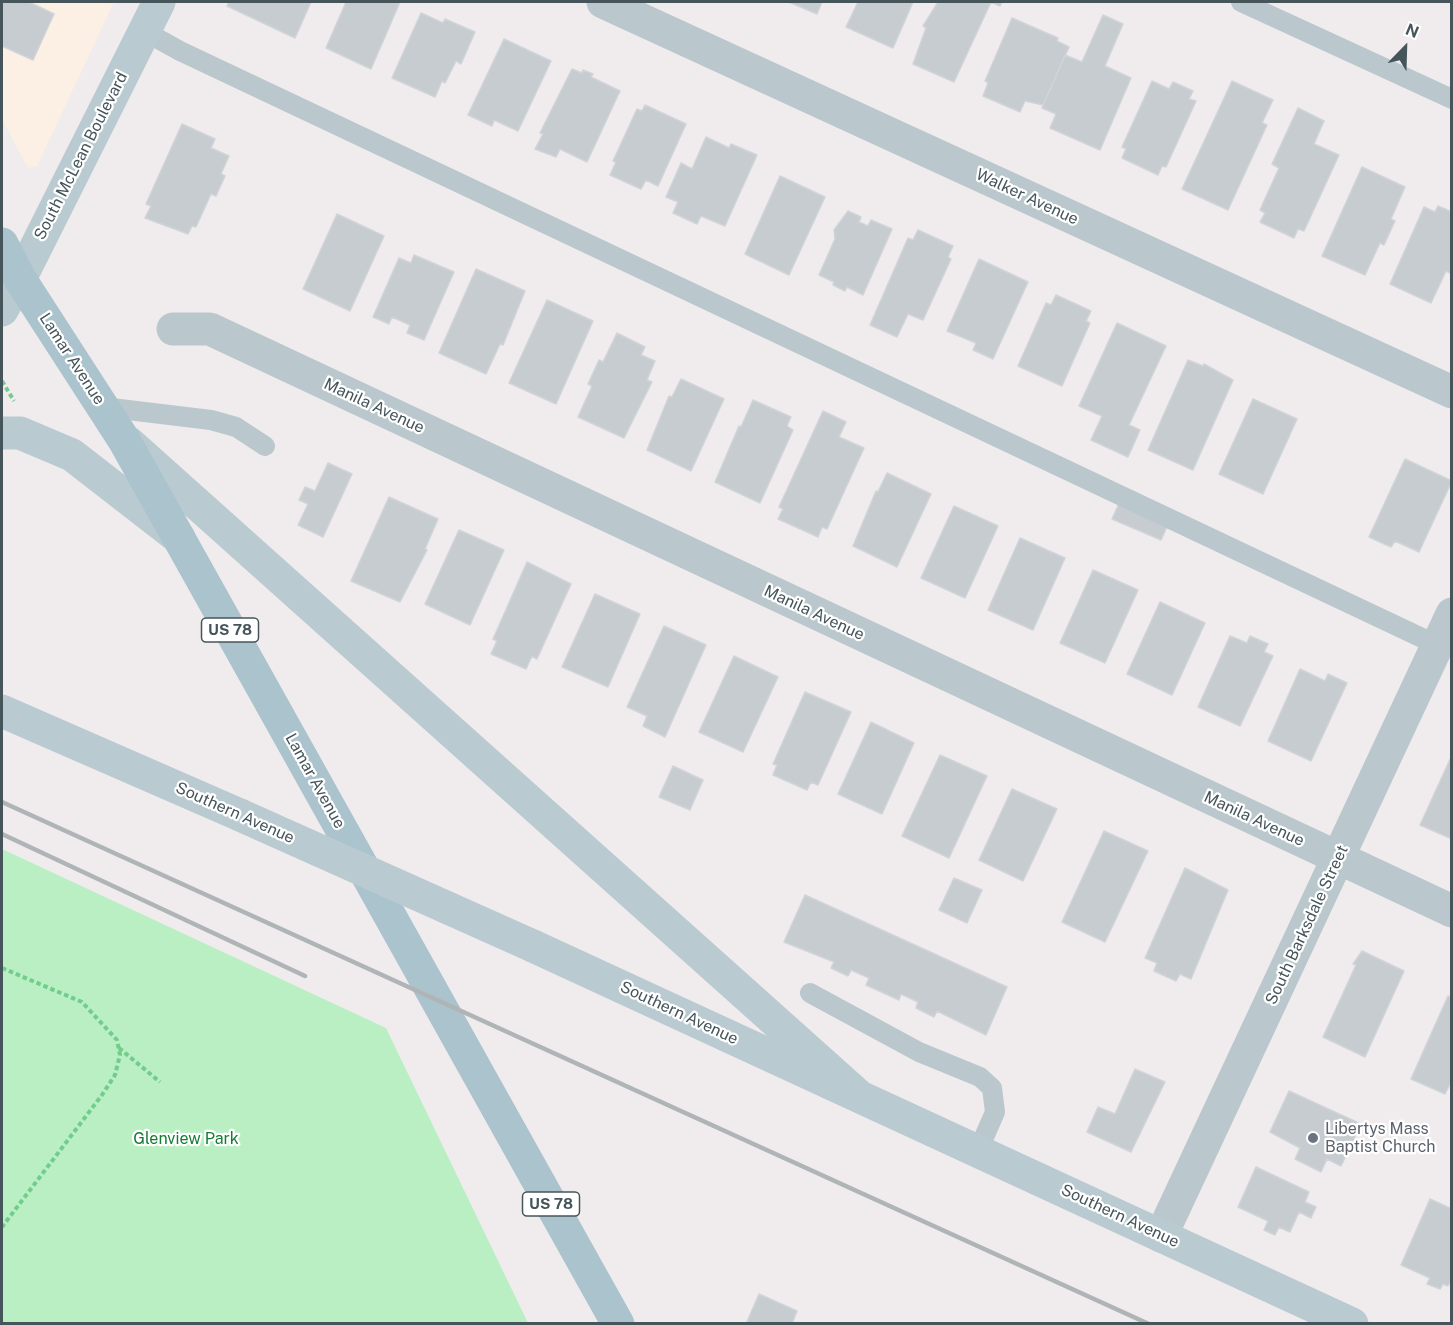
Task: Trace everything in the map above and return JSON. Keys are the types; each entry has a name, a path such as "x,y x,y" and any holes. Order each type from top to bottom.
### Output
{"main road":[{"name":"South McLean Boulevard","path":"2,310 20,279 159,2"},
{"name":"Lamar Avenue","path":"2,244 20,279 124,440 618,1323"},
{"path":"2,433 20,433 72,455 179,538"},
{"path":"124,440 859,1096"},
{"name":"Southern Avenue","path":"2,711 533,946 1352,1323"}],"street":[{"name":"Walker Avenue","path":"603,2 1452,392"},
{"name":"Manila Avenue","path":"173,328 210,329 1452,911"},
{"name":"South Barksdale Street","path":"1161,1236 1452,614"}],"lane":[{"path":"1240,2 1452,99"},
{"path":"144,31 180,51 1437,645"},
{"path":"103,407 211,420 236,427 265,446"},
{"path":"810,993 919,1052 980,1077 992,1088 995,1112 978,1151"}],"path":[{"path":"2,968 82,1002 117,1040 120,1055 115,1075 102,1095 2,1227"},
{"path":"118,1047 160,1082"}],"shaded area":[{"path":"2,2 114,2 37,166 28,168 2,119"}],"green space":[{"name":"Glenview Park","path":"2,849 386,1028 528,1323 2,1323"}],"building":[{"path":"2,2 29,2 54,14 33,60 2,46"},
{"path":"229,2 311,2 295,38 227,6"},
{"path":"346,2 400,2 371,69 326,48"},
{"path":"789,2 822,2 817,14"},
{"path":"858,2 913,2 893,48 846,27"},
{"path":"938,2 991,2 954,82 913,64 926,28 923,26"},
{"path":"421,13 443,23 445,19 475,32 461,64 456,61 445,83 442,81 435,97 392,78"},
{"path":"1103,15 1123,24 1105,66 1131,78 1100,150 1050,128 1056,114 1042,108 1065,55 1082,62"},
{"path":"1012,18 1058,38 1057,41 1069,47 1043,105 1025,101 1020,112 983,96 988,83 985,81"},
{"path":"504,39 551,61 518,131 494,120 492,126 468,115"},
{"path":"572,69 593,74 591,77 620,91 587,162 560,149 556,157 535,149 543,134 540,133"},
{"path":"1152,81 1169,89 1173,82 1193,91 1189,99 1196,101 1166,167 1162,166 1158,175 1122,158 1126,149 1122,147"},
{"path":"1232,81 1273,100 1262,123 1267,125 1228,210 1182,189"},
{"path":"645,105 686,124 658,186 646,180 641,189 610,175 616,162 613,161 637,109 642,111"},
{"path":"1298,108 1324,121 1314,144 1339,155 1304,231 1298,229 1294,238 1260,222 1265,213 1260,210 1279,168 1272,164"},
{"path":"182,124 215,139 211,148 229,156 221,174 225,176 216,196 211,194 196,227 192,226 188,234 145,218 151,206 146,204"},
{"path":"706,137 729,148 731,144 757,155 725,226 701,216 697,224 673,213 678,202 666,197 681,163 692,169"},
{"path":"1362,167 1405,187 1391,219 1395,221 1384,245 1380,243 1365,275 1322,256"},
{"path":"780,176 825,197 789,275 745,254"},
{"path":"1438,206 1452,212 1452,269 1450,273 1446,271 1431,303 1390,284 1424,207 1435,212"},
{"path":"848,211 861,217 859,222 868,226 871,220 892,229 863,295 847,287 845,291 833,285 834,282 819,275 835,239 834,230"},
{"path":"337,214 384,236 350,311 303,289"},
{"path":"918,230 953,246 948,257 951,259 923,320 908,314 897,337 870,325 908,238 913,240"},
{"path":"414,255 454,272 424,340 407,333 410,325 392,317 389,324 373,317 399,258 411,263"},
{"path":"979,259 1028,282 993,359 973,350 976,343 947,331"},
{"path":"476,269 525,291 503,345 500,344 486,374 439,353"},
{"path":"1056,295 1091,311 1086,321 1090,323 1062,386 1018,366 1046,303 1051,305"},
{"path":"547,300 593,321 556,404 509,383"},
{"path":"1117,323 1166,346 1129,425 1140,430 1128,457 1091,440 1102,416 1079,406"},
{"path":"617,333 645,347 641,355 655,361 647,380 652,382 624,438 578,417 592,386 588,384 599,360 603,362"},
{"path":"1188,360 1203,366 1204,364 1233,380 1193,470 1148,450"},
{"path":"681,379 724,399 691,471 647,450 669,396 672,397"},
{"path":"1253,399 1297,419 1263,494 1219,474"},
{"path":"753,400 791,417 787,426 793,430 760,503 715,482"},
{"path":"823,411 846,422 839,437 864,448 827,529 822,527 818,537 778,519 783,509 779,507"},
{"path":"1405,459 1452,481 1419,552 1395,541 1391,547 1369,537"},
{"path":"328,463 352,474 323,537 298,525 308,504 299,500 305,487 315,491"},
{"path":"887,473 931,494 897,567 853,546 876,491 878,492"},
{"path":"389,497 438,519 425,549 427,550 400,602 351,581"},
{"path":"1121,499 1170,520 1161,540 1112,519"},
{"path":"954,506 998,526 965,598 921,578"},
{"path":"459,530 504,550 470,625 425,604"},
{"path":"1020,538 1065,558 1033,630 988,610"},
{"path":"527,562 571,584 537,659 532,656 526,669 491,654 497,641 493,639"},
{"path":"1093,570 1138,590 1105,663 1060,643"},
{"path":"595,594 640,614 608,687 562,667"},
{"path":"1160,602 1205,623 1172,695 1127,674"},
{"path":"664,626 706,645 665,737 643,726 647,716 627,707"},
{"path":"1230,636 1247,643 1250,636 1268,644 1264,652 1273,656 1240,726 1198,707"},
{"path":"734,656 778,677 743,752 699,732"},
{"path":"1300,669 1325,681 1328,674 1347,683 1311,761 1268,741"},
{"path":"805,692 851,712 818,785 811,782 807,790 773,775 777,765 773,764"},
{"path":"871,722 914,743 882,814 838,794"},
{"path":"940,755 987,776 949,858 902,836"},
{"path":"1452,755 1452,839 1420,825"},
{"path":"673,766 703,780 690,810 659,797"},
{"path":"1012,789 1057,809 1023,881 979,860"},
{"path":"1104,831 1148,851 1105,942 1062,922"},
{"path":"1185,868 1228,890 1191,979 1180,974 1176,981 1154,971 1157,963 1145,958"},
{"path":"954,878 982,890 967,923 939,910"},
{"path":"805,895 1007,987 986,1035 937,1011 934,1017 916,1008 918,1002 901,994 899,1000 866,985 869,978 851,970 848,976 831,968 834,962 784,942"},
{"path":"1362,951 1404,971 1365,1057 1323,1037 1356,965 1353,964"},
{"path":"1448,996 1452,998 1452,1080 1445,1094 1411,1079"},
{"path":"1135,1069 1165,1082 1131,1152 1087,1132 1098,1107 1115,1114"},
{"path":"1289,1091 1361,1124 1341,1166 1327,1159 1321,1172 1295,1159 1300,1148 1270,1132"},
{"path":"1256,1167 1309,1192 1305,1202 1316,1207 1311,1218 1299,1212 1290,1232 1279,1227 1275,1235 1264,1230 1268,1221 1238,1207"},
{"path":"1430,1199 1452,1209 1452,1278 1448,1286 1443,1284 1440,1289 1427,1284 1430,1278 1401,1265"},
{"path":"759,1294 797,1311 792,1324 746,1324"}],"railway":[{"path":"2,802 1149,1324"},
{"path":"2,834 305,976"}],"place":[{"name":"Libertys Mass Baptist Church","path":"1313,1138"}]}
